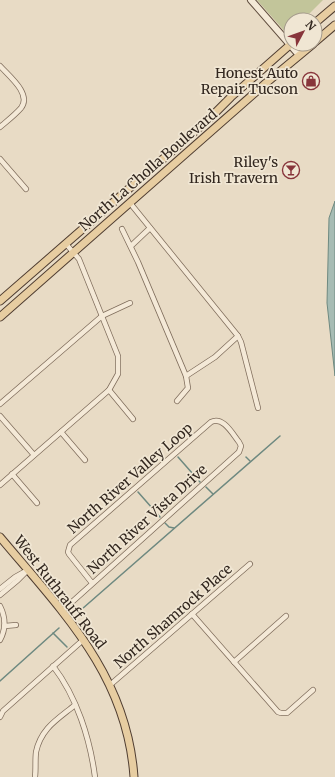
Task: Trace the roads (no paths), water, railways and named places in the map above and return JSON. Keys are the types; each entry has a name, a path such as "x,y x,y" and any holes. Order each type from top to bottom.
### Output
{"main road":[{"path":"323,17 335,6"},
{"name":"North La Cholla Boulevard","path":"323,35 333,27"},
{"name":"North La Cholla Boulevard","path":"0,301 210,118 231,97 283,51"},
{"name":"North La Cholla Boulevard","path":"0,317 303,52"},
{"name":"West Ruthrauff Road","path":"0,537 62,611 97,661 110,685 120,712 133,761 134,777"}],"street":[{"path":"251,0 283,35"},
{"path":"0,66 18,86 24,96 24,103 21,108 0,127"},
{"path":"0,160 26,189"},
{"path":"130,203 238,336 241,342 258,408"},
{"path":"131,246 150,228"},
{"path":"122,229 131,246 186,376 188,388 177,401"},
{"path":"0,485 109,390 118,374 118,356 102,316 79,259 66,244"},
{"path":"0,404 102,316 130,303"},
{"path":"186,376 215,357 238,336"},
{"path":"109,390 133,419"},
{"path":"0,416 34,455"},
{"name":"North River Valley Loop","path":"92,583 70,557 67,549 70,545 216,418 223,422 239,442"},
{"path":"61,432 85,460"},
{"name":"North River Vista Drive","path":"62,611 237,455 243,447 239,442"},
{"path":"12,474 37,503"},
{"name":"North Shamrock Place","path":"110,685 250,564"},
{"path":"0,589 14,576 28,570"},
{"path":"0,595 28,570"},
{"path":"0,606 4,614 5,626 0,640"},
{"path":"192,614 276,710 281,713 287,713 313,690"},
{"path":"234,662 286,616"},
{"path":"5,626 16,625"},
{"path":"0,717 3,711 83,640"},
{"path":"53,666 70,693 75,705 84,729 95,777"},
{"path":"37,777 36,753 40,739 46,728 75,705"}],"water":[{"path":"335,201 335,376 327,303 329,218"}],"waterway":[{"path":"82,609 280,436"},
{"path":"178,457 200,482"},
{"path":"246,457 250,461"},
{"path":"206,487 213,494"},
{"path":"138,492 160,517"},
{"path":"165,523 169,527 174,528"},
{"path":"0,681 59,628"},
{"path":"53,633 67,647"}],"place":[{"name":"Honest Auto Repair Tucson","path":"311,81"},
{"name":"Riley's Irish Travern","path":"291,170"}]}
